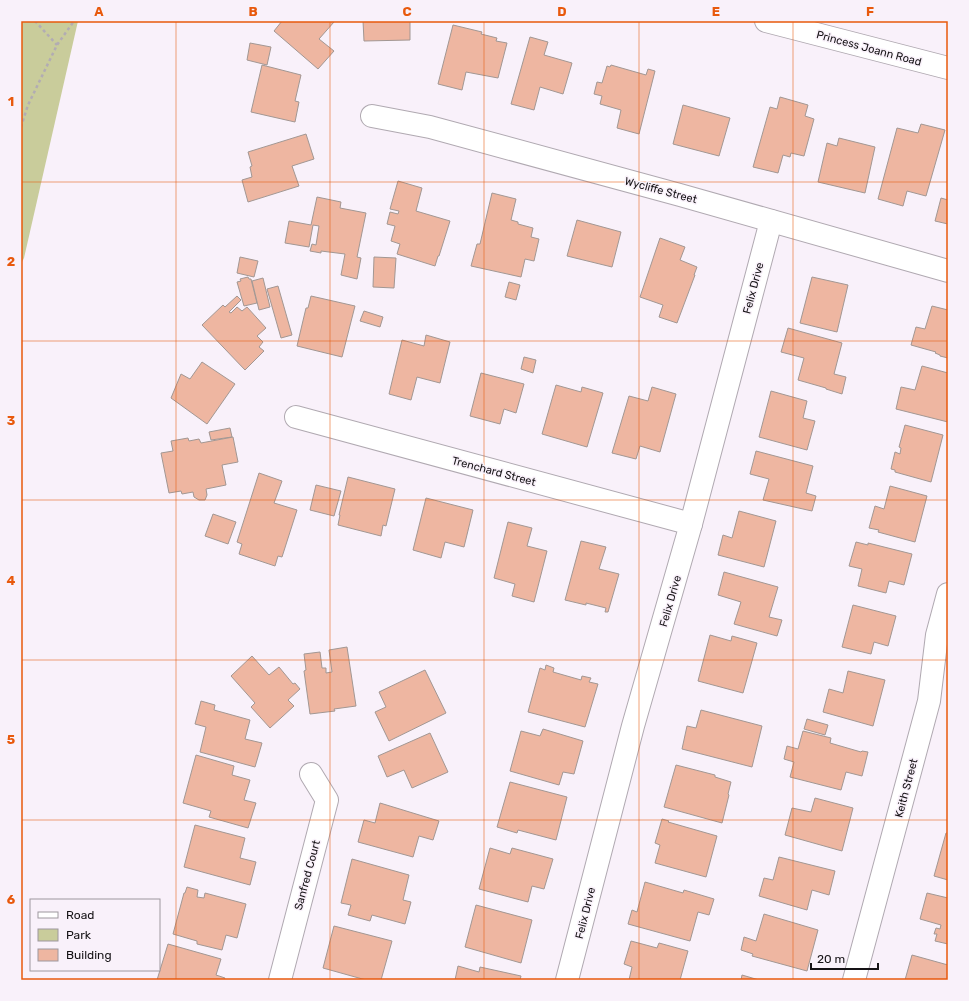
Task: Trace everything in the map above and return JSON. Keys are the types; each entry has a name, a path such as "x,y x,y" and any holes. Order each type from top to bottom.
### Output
{"street":[{"name":"Princess Joann Road","path":"766,21 948,68"},
{"name":"Wycliffe Street","path":"372,116 430,127 680,195 948,271"},
{"name":"Felix Drive","path":"567,980 633,726 691,524 771,221"},
{"name":"Trenchard Street","path":"296,417 691,524"},
{"name":"Keith Street","path":"854,980 929,701 937,635 948,594"},
{"name":"Sanfred Court","path":"280,980 326,800 311,774"}],"path":[{"path":"35,21 57,44"},
{"path":"21,127 28,105 57,44 74,21"}],"green space":[{"path":"21,21 78,21 24,258 21,264"}],"building":[{"path":"282,21 334,22 319,39 334,51 318,69 274,31"},
{"path":"363,21 410,21 410,40 364,41"},
{"path":"453,25 482,32 481,34 497,38 496,41 507,43 498,78 466,72 462,90 438,84"},
{"path":"530,37 548,42 544,55 572,63 563,94 540,87 534,110 511,104"},
{"path":"250,43 271,47 267,65 247,60"},
{"path":"262,65 301,75 295,101 299,102 295,122 251,112"},
{"path":"611,65 646,75 648,69 655,71 639,134 617,128 621,110 600,104 602,96 594,94 597,82 602,83 607,66 610,67"},
{"path":"780,97 808,105 805,116 814,119 804,156 791,153 790,157 783,155 778,173 753,167 770,107 777,109"},
{"path":"683,105 730,118 719,156 673,144"},
{"path":"921,124 945,130 926,196 907,191 903,206 878,199 897,128 918,133"},
{"path":"306,134 314,159 292,166 299,186 248,202 242,180 252,177 250,167 252,166 248,152"},
{"path":"839,138 875,147 865,193 818,182 827,143 837,146"},
{"path":"398,181 422,188 416,211 450,221 435,266 397,254 400,244 391,241 395,226 387,224 390,212 398,214 399,211 390,209"},
{"path":"492,193 516,199 511,220 518,222 518,224 533,228 531,237 539,239 534,261 525,259 521,277 471,266 477,244 480,244"},
{"path":"317,197 341,202 340,208 366,213 357,257 361,258 357,279 341,275 345,254 310,251 312,244 316,245 319,226 313,225 309,247 285,243 289,221 311,225"},
{"path":"941,198 948,200 948,224 935,221"},
{"path":"577,220 621,232 612,267 567,256"},
{"path":"660,238 685,247 680,260 697,267 677,323 659,317 663,305 640,297"},
{"path":"240,257 258,261 254,277 237,273"},
{"path":"374,257 396,258 394,288 373,287"},
{"path":"248,277 251,279 257,303 244,306 237,282 241,281 240,279"},
{"path":"812,277 848,285 837,332 800,323"},
{"path":"263,278 270,307 259,310 252,281"},
{"path":"509,282 520,285 516,300 505,297"},
{"path":"278,286 292,335 281,338 267,289"},
{"path":"237,296 241,300 229,312 231,313 237,307 242,311 247,307 266,328 257,336 263,342 259,347 264,351 245,370 202,325 223,305 225,307"},
{"path":"311,296 355,306 342,357 297,346 306,308 308,308"},
{"path":"932,306 948,310 948,358 940,356 935,353 936,352 911,345 916,327 925,329"},
{"path":"364,311 383,317 380,327 360,321"},
{"path":"788,328 842,343 834,374 846,377 842,394 798,380 804,358 781,352"},
{"path":"426,335 450,342 440,383 417,377 411,400 389,394 402,340 424,346"},
{"path":"524,357 536,360 533,373 521,369"},
{"path":"202,362 235,384 207,424 171,398 181,374 190,379"},
{"path":"922,366 948,373 948,422 896,409 901,387 915,390"},
{"path":"481,373 524,384 516,413 504,409 500,424 470,416"},
{"path":"556,385 581,392 582,387 603,393 587,447 542,434"},
{"path":"652,387 676,394 660,452 640,446 636,459 612,453 629,396 648,401"},
{"path":"771,391 807,401 803,418 815,421 807,450 759,437"},
{"path":"905,425 943,435 931,482 895,472 895,470 891,469 895,452 900,454 901,448 899,447"},
{"path":"230,428 232,437 211,440 209,432"},
{"path":"233,437 238,462 222,465 226,485 206,489 207,495 205,500 199,500 194,497 193,492 182,494 181,491 169,493 161,453 173,451 171,441 188,438 189,441 199,439 201,443"},
{"path":"756,451 813,466 806,493 816,496 812,511 763,500 769,479 750,474"},
{"path":"259,473 282,481 274,503 297,510 282,557 278,556 275,566 239,554 242,544 237,542"},
{"path":"348,477 395,489 386,526 383,525 381,536 338,525"},
{"path":"316,485 341,491 334,516 310,510"},
{"path":"890,486 927,496 915,542 878,532 879,530 869,528 875,506 884,509"},
{"path":"426,498 473,510 464,547 445,542 441,558 413,550"},
{"path":"739,511 776,521 764,567 718,555 723,535 732,538"},
{"path":"213,514 236,522 228,544 205,536"},
{"path":"508,522 532,528 527,546 547,551 534,602 512,596 515,584 494,578"},
{"path":"581,541 606,547 599,569 619,574 608,612 605,612 606,608 565,600"},
{"path":"856,542 868,545 868,543 912,554 904,585 889,581 886,593 858,586 862,569 849,566"},
{"path":"724,572 778,587 769,617 782,620 777,636 734,624 741,602 718,595"},
{"path":"853,605 896,616 888,646 874,642 871,654 842,647"},
{"path":"710,635 731,641 732,636 757,643 743,693 698,681"},
{"path":"347,647 356,706 334,709 335,711 310,714 304,671 306,670 304,654 320,652 322,668 326,668 326,673 332,672 329,650"},
{"path":"252,656 269,675 279,667 293,684 295,683 300,689 288,700 294,706 270,728 251,707 255,703 231,676"},
{"path":"546,665 554,668 553,672 581,680 582,676 591,678 589,682 598,684 585,727 528,712 540,668 545,670"},
{"path":"425,670 446,713 389,741 375,712 386,707 379,692"},
{"path":"848,671 885,680 873,726 823,712 829,689 843,693"},
{"path":"201,701 215,705 214,710 250,720 245,739 262,743 255,767 200,752 206,727 195,724"},
{"path":"701,710 762,726 752,767 682,749 687,726 696,728"},
{"path":"807,719 828,725 825,735 804,729"},
{"path":"543,729 583,741 574,774 563,772 559,785 510,771 521,731 540,736"},
{"path":"803,731 831,738 830,743 861,752 868,752 862,776 846,772 841,790 790,777 794,762 784,759 787,746 798,749"},
{"path":"430,733 448,772 412,788 404,770 387,777 378,756"},
{"path":"196,755 234,766 232,775 250,780 244,800 256,803 248,828 209,817 211,811 183,803"},
{"path":"676,765 715,775 715,777 731,782 722,823 664,807"},
{"path":"510,782 567,797 556,840 518,830 517,833 497,827"},
{"path":"815,798 853,808 842,851 785,835 792,808 811,812"},
{"path":"380,803 439,821 433,840 419,836 413,857 358,842 364,820 375,823"},
{"path":"662,819 717,836 706,877 655,863 660,845 655,843"},
{"path":"195,825 245,838 240,858 256,862 250,885 184,867"},
{"path":"946,833 948,833 948,880 934,876"},
{"path":"490,848 510,854 512,848 553,859 544,889 532,886 528,902 479,889"},
{"path":"779,857 835,871 829,895 812,890 807,910 759,896 764,878 773,880"},
{"path":"352,859 409,875 403,900 411,902 405,924 372,915 370,921 348,915 351,905 341,903"},
{"path":"645,882 683,893 684,890 714,899 709,915 698,912 690,941 628,924 632,910 637,912"},
{"path":"187,887 198,890 197,897 204,898 205,893 246,904 237,938 226,935 222,950 197,944 197,941 173,934"},
{"path":"927,893 948,898 948,944 935,941 937,934 934,934 936,928 940,929 941,925 920,919"},
{"path":"476,905 532,920 521,963 465,947"},
{"path":"764,914 818,930 807,971 752,956 753,954 741,950 744,937 756,941"},
{"path":"334,926 392,941 381,980 366,980 323,968"},
{"path":"631,941 657,948 659,943 688,951 680,980 629,980 632,967 624,964"},
{"path":"168,944 221,959 216,975 225,978 224,980 157,980"},
{"path":"912,955 948,965 948,980 905,980"},
{"path":"458,966 479,972 480,967 521,976 520,980 455,980"},
{"path":"742,975 759,980 741,980"}]}
